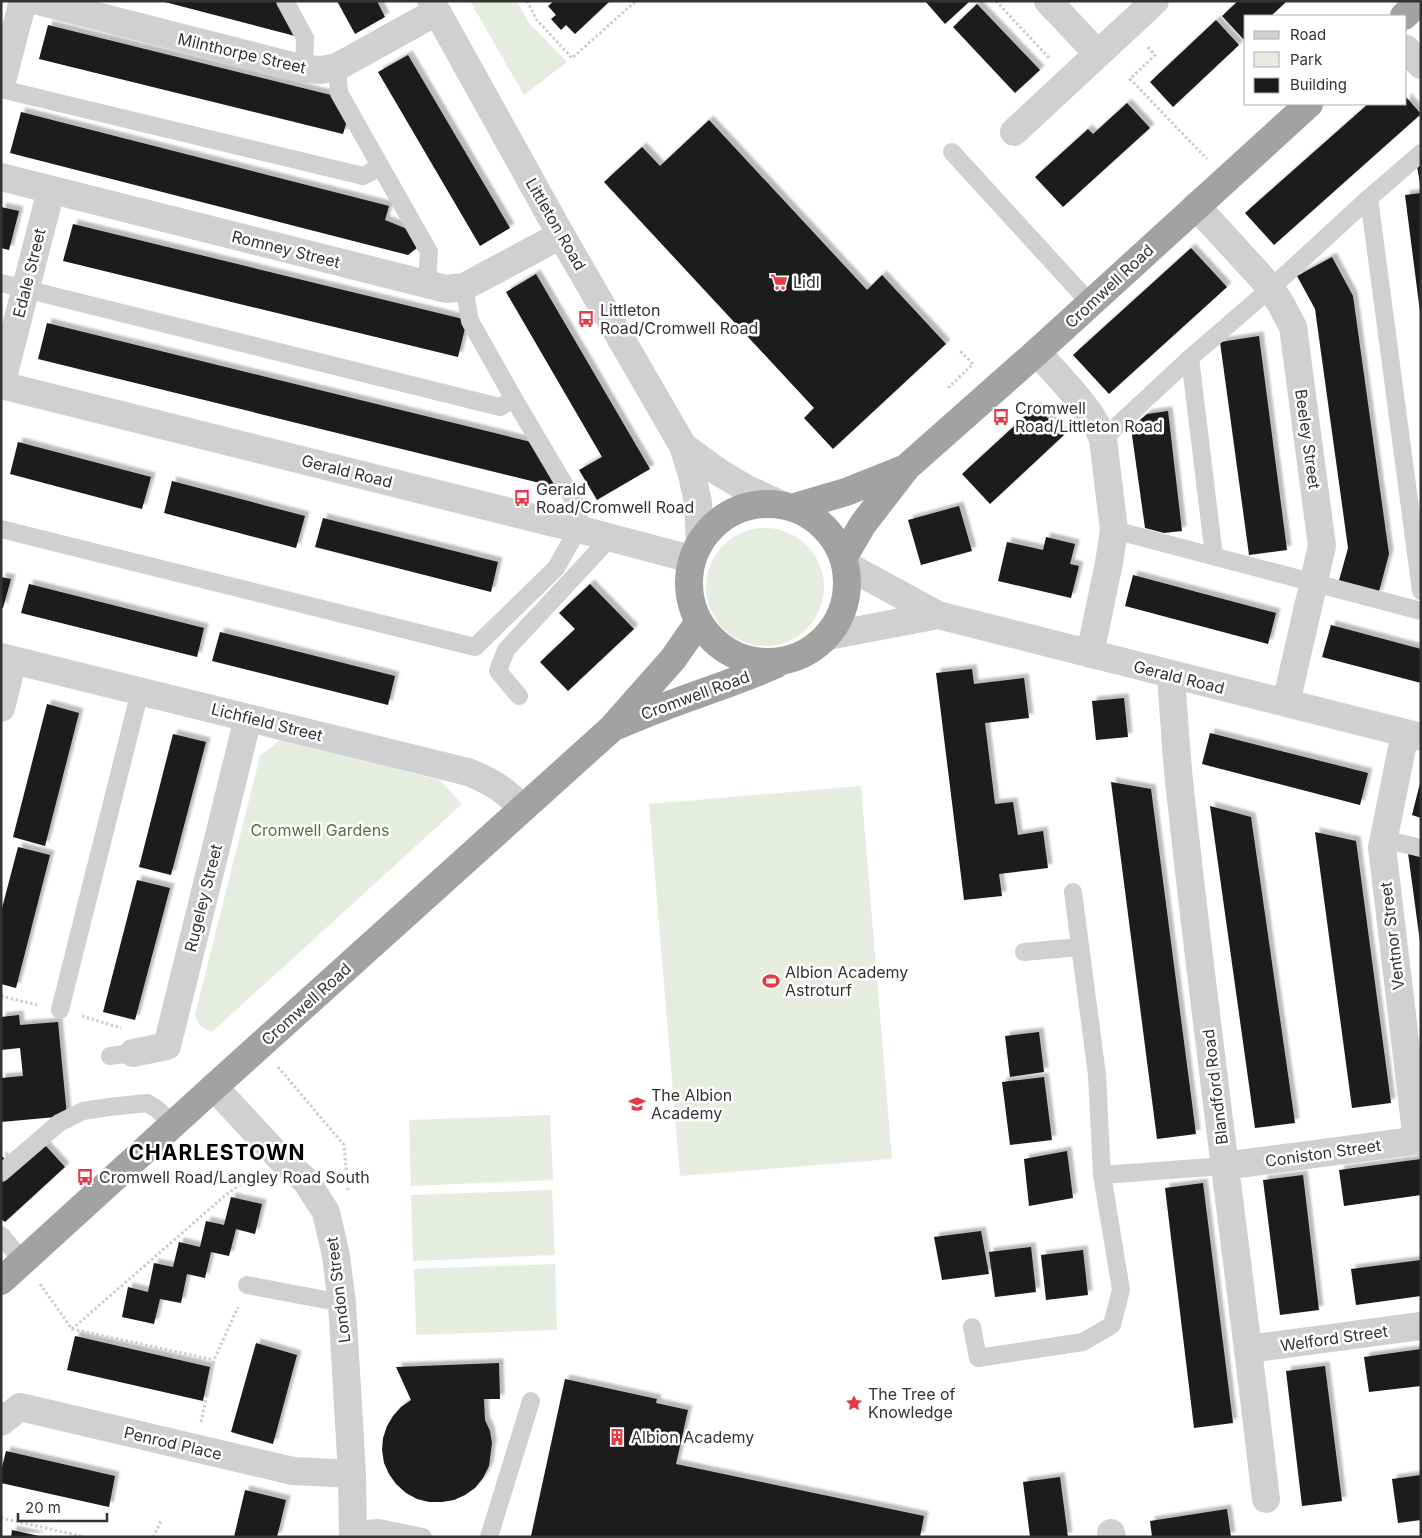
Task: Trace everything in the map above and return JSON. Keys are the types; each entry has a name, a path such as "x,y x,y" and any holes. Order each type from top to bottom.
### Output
{"highway":[{"path":"1405,15 1420,1"},
{"name":"Cromwell Road","path":"844,562 863,524 907,467 1037,352 1307,105"},
{"name":"Cromwell Road","path":"787,506 846,492 907,467"},
{"path":"752,506 787,506 806,513 834,539 844,562 847,592 842,612 828,636 807,653 780,663 752,662 716,644 698,623 688,587 696,551 705,534 726,516 752,506"},
{"name":"Cromwell Road","path":"1,1282 611,728 673,659 698,623"},
{"name":"Cromwell Road","path":"611,728 649,711 780,663"}],"street":[{"path":"1,85 23,1"},
{"name":"Milnthorpe Street","path":"38,1 304,70 321,70 337,67 434,6"},
{"path":"1048,1 1098,54"},
{"path":"1014,132 1155,1"},
{"name":"Littleton Road","path":"434,6 683,446 698,502 696,551"},
{"path":"1407,50 1421,65"},
{"name":"Romney Street","path":"1,177 446,289 464,287 562,235"},
{"name":"Edale Street","path":"1,385 13,286 51,190"},
{"name":"Beeley Street","path":"1196,206 1271,288 1292,327 1322,546 1286,704"},
{"path":"1037,352 1090,414 1098,426 1103,439 1114,530 1090,654"},
{"name":"Gerald Road","path":"1,385 610,538 696,551"},
{"name":"Littleton Road","path":"683,446 716,471 747,489 787,506"},
{"name":"Gerald Road","path":"844,562 938,615 1413,735"},
{"name":"Gerald Road","path":"828,636 938,615"},
{"path":"1,708 7,659"},
{"name":"Lichfield Street","path":"7,659 468,772 490,781 523,808"},
{"name":"Blandford Road","path":"1171,675 1181,798 1224,1166 1266,1499"},
{"name":"Rugeley Street","path":"122,1054 167,1046 248,718"},
{"name":"Ventnor Street","path":"1413,735 1382,847 1419,1140"},
{"name":"London Street","path":"214,1087 280,1158 306,1181 326,1212 336,1256 342,1304 352,1474 353,1533"},
{"name":"Coniston Street","path":"1224,1166 1419,1140"},
{"name":"Welford Street","path":"1248,1349 1421,1326"},
{"name":"Penrod Place","path":"1,1422 20,1407 293,1471 352,1474"}],"lane":[{"path":"284,1 305,38 304,70"},
{"path":"337,67 338,93 429,252 427,285"},
{"path":"1,89 363,176 380,167"},
{"path":"952,152 1090,304"},
{"path":"1103,439 1190,358 1421,153"},
{"path":"1369,198 1421,592"},
{"path":"13,286 500,407 514,399"},
{"path":"1,529 475,647 556,568 578,529 579,508 470,321 464,287"},
{"path":"1190,358 1214,556"},
{"path":"1114,530 1421,612"},
{"path":"519,696 498,671 506,650 610,538"},
{"path":"60,1010 140,691"},
{"path":"1383,839 1421,848"},
{"path":"972,1327 978,1358 1083,1342 1112,1325 1121,1290 1102,1175 1097,1075 1073,892"},
{"path":"1024,952 1080,947"},
{"path":"1,1172 59,1123 83,1111 147,1104 157,1108 173,1124"},
{"path":"1102,1175 1224,1166"},
{"path":"1,1234 23,1262"},
{"path":"247,1285 342,1304"},
{"path":"489,1537 531,1401"},
{"path":"353,1533 379,1528 423,1537"}],"path":[{"path":"526,1 536,19 572,58 636,1"},
{"path":"996,1 1070,80"},
{"path":"1128,26 1155,55 1130,80 1227,179"},
{"path":"948,388 973,364 959,350"},
{"path":"260,1046 344,1145 349,1200"},
{"path":"72,1329 228,1194 280,1158"},
{"path":"23,1262 72,1329 214,1360"},
{"path":"196,1449 214,1360 247,1285"},
{"path":"1,1518 69,1535 85,1537"},
{"path":"153,1537 161,1521"}],"green space":[{"path":"470,1 517,1 529,23 567,62 524,95"},
{"path":"765,528 788,532 807,545 820,564 824,587 820,610 807,629 788,642 765,646 742,642 723,629 710,610 706,587 710,564 723,545 742,532"},
{"name":"Cromwell Gardens","path":"280,740 440,780 462,804 212,1032 200,1026 195,1015 260,756"},
{"name":"Albion Academy Astroturf","path":"861,786 892,1159 680,1176 649,804"},
{"path":"550,1115 553,1180 411,1186 409,1120"},
{"path":"552,1190 555,1255 413,1261 411,1195"},
{"path":"555,1264 557,1330 416,1335 414,1269"}],"building":[{"path":"161,1 272,1 279,3 295,36"},
{"path":"337,1 377,1 385,17 355,34"},
{"path":"554,1 610,1 575,34 566,25 561,30 551,19 556,15 548,6"},
{"path":"925,1 970,1 945,24"},
{"path":"1238,1 1287,1 1272,15 1244,15 1244,40 1222,16"},
{"path":"977,4 1040,70 1015,93 953,27"},
{"path":"1216,20 1239,45 1173,107 1150,82"},
{"path":"48,25 335,96 348,117 343,134 39,59"},
{"path":"408,55 510,228 480,246 378,72"},
{"path":"1407,98 1421,114 1274,245 1245,213 1367,105 1407,105"},
{"path":"1127,103 1150,128 1063,207 1035,177 1088,129 1093,134"},
{"path":"21,112 389,206 385,220 407,229 418,247 408,255 10,153"},
{"name":"Lidl","path":"709,120 867,290 882,275 946,344 833,449 804,418 814,408 604,182 642,147 660,166"},
{"path":"1421,163 1421,184 1420,184 1417,166"},
{"path":"1421,193 1421,312 1420,312 1405,195"},
{"path":"1,207 19,211 9,250 1,248"},
{"path":"73,224 467,320 458,357 63,261"},
{"path":"1191,248 1227,287 1109,394 1073,355"},
{"path":"1332,257 1353,296 1389,554 1378,595 1338,584 1348,548 1315,309 1297,276"},
{"path":"536,274 650,469 597,500 579,470 602,457 506,292"},
{"path":"47,323 531,442 550,465 556,487 38,359"},
{"path":"1259,336 1287,550 1249,555 1220,342"},
{"path":"1036,406 1064,435 990,504 962,474"},
{"path":"1168,411 1182,531 1164,533 1145,528 1131,428 1147,414"},
{"path":"18,442 151,477 142,509 10,474"},
{"path":"172,481 305,516 296,548 164,513"},
{"path":"959,506 972,551 921,565 908,520"},
{"path":"323,518 498,562 491,592 315,547"},
{"path":"1046,537 1075,544 1070,564 1079,566 1071,598 998,581 1007,542 1043,550"},
{"path":"1133,575 1276,613 1268,644 1125,606"},
{"path":"1,577 11,579 3,608 1,607"},
{"path":"29,584 204,628 197,657 21,613"},
{"path":"590,584 634,629 568,691 540,662 575,629 559,613"},
{"path":"1331,625 1421,649 1421,683 1322,657"},
{"path":"220,632 395,676 388,705 212,661"},
{"path":"972,669 974,684 1024,678 1029,718 985,723 995,804 1013,802 1018,835 1043,831 1048,868 999,874 1002,896 964,900 936,673"},
{"path":"1124,698 1128,737 1096,740 1092,701"},
{"path":"47,704 79,713 45,846 13,837"},
{"path":"1210,733 1368,773 1360,805 1202,764"},
{"path":"173,734 206,742 171,875 139,867"},
{"path":"1111,782 1151,789 1196,1134 1157,1139"},
{"path":"1421,783 1421,818 1412,815"},
{"path":"1210,806 1251,817 1295,1123 1255,1128"},
{"path":"1315,832 1356,841 1391,1103 1352,1108"},
{"path":"18,847 50,855 16,988 1,984 1,912"},
{"path":"1408,853 1421,857 1421,942 1420,942"},
{"path":"137,880 170,888 135,1020 103,1012"},
{"path":"19,1015 20,1025 58,1022 67,1116 1,1122 1,1078 23,1076 20,1048 1,1050 1,1017"},
{"path":"1039,1032 1044,1072 1010,1077 1005,1036"},
{"path":"1044,1077 1052,1140 1010,1145 1002,1082"},
{"path":"44,1144 65,1167 5,1222 1,1219 1,1155 15,1170"},
{"path":"1067,1151 1073,1198 1029,1206 1024,1159"},
{"path":"1421,1159 1421,1195 1344,1206 1339,1170"},
{"path":"1303,1175 1319,1310 1280,1315 1263,1180"},
{"path":"1203,1183 1233,1423 1194,1428 1165,1188"},
{"path":"231,1197 262,1204 255,1234 236,1229 229,1256 211,1252 205,1278 187,1274 181,1303 160,1299 154,1324 122,1317 128,1287 148,1292 154,1263 173,1267 179,1242 200,1247 206,1221 224,1225"},
{"path":"981,1231 989,1274 942,1280 934,1237"},
{"path":"1031,1247 1036,1292 995,1297 989,1252"},
{"path":"1083,1250 1088,1295 1046,1300 1041,1255"},
{"path":"1421,1260 1421,1296 1356,1305 1351,1269"},
{"path":"75,1336 210,1367 203,1401 67,1370"},
{"path":"256,1343 297,1355 273,1444 231,1432"},
{"path":"1421,1349 1421,1386 1369,1392 1364,1357"},
{"path":"499,1363 500,1399 484,1399 485,1420 490,1431 492,1443 489,1466 483,1478 475,1488 454,1500 429,1502 417,1499 406,1493 389,1474 384,1463 382,1450 387,1426 401,1407 411,1400 396,1367"},
{"path":"1325,1366 1342,1501 1302,1506 1286,1371"},
{"name":"Albion Academy","path":"565,1379 657,1399 656,1403 688,1410 676,1464 924,1516 920,1537 531,1536"},
{"path":"6,1451 115,1476 109,1507 1,1483 1,1471"},
{"path":"1421,1475 1421,1520 1398,1523 1392,1479"},
{"path":"1060,1477 1068,1537 1030,1537 1023,1482"},
{"path":"245,1490 286,1500 277,1537 234,1537"},
{"path":"1227,1509 1231,1537 1152,1537 1150,1521"},
{"path":"12,1530 39,1536 39,1537 11,1537"}],"place":[{"name":"Lidl","path":"779,282"},
{"name":"Littleton Road/Cromwell Road","path":"586,319"},
{"name":"Cromwell Road/Littleton Road","path":"1001,417"},
{"name":"Gerald Road/Cromwell Road","path":"522,498"},
{"name":"Albion Academy Astroturf","path":"771,981"},
{"name":"The Albion Academy","path":"637,1104"},
{"name":"Cromwell Road/Langley Road South","path":"85,1177"},
{"name":"The Tree of Knowledge","path":"854,1403"},
{"name":"Albion Academy","path":"617,1437"}],"district":[{"name":"CHARLESTOWN","path":"217,1152"}]}
